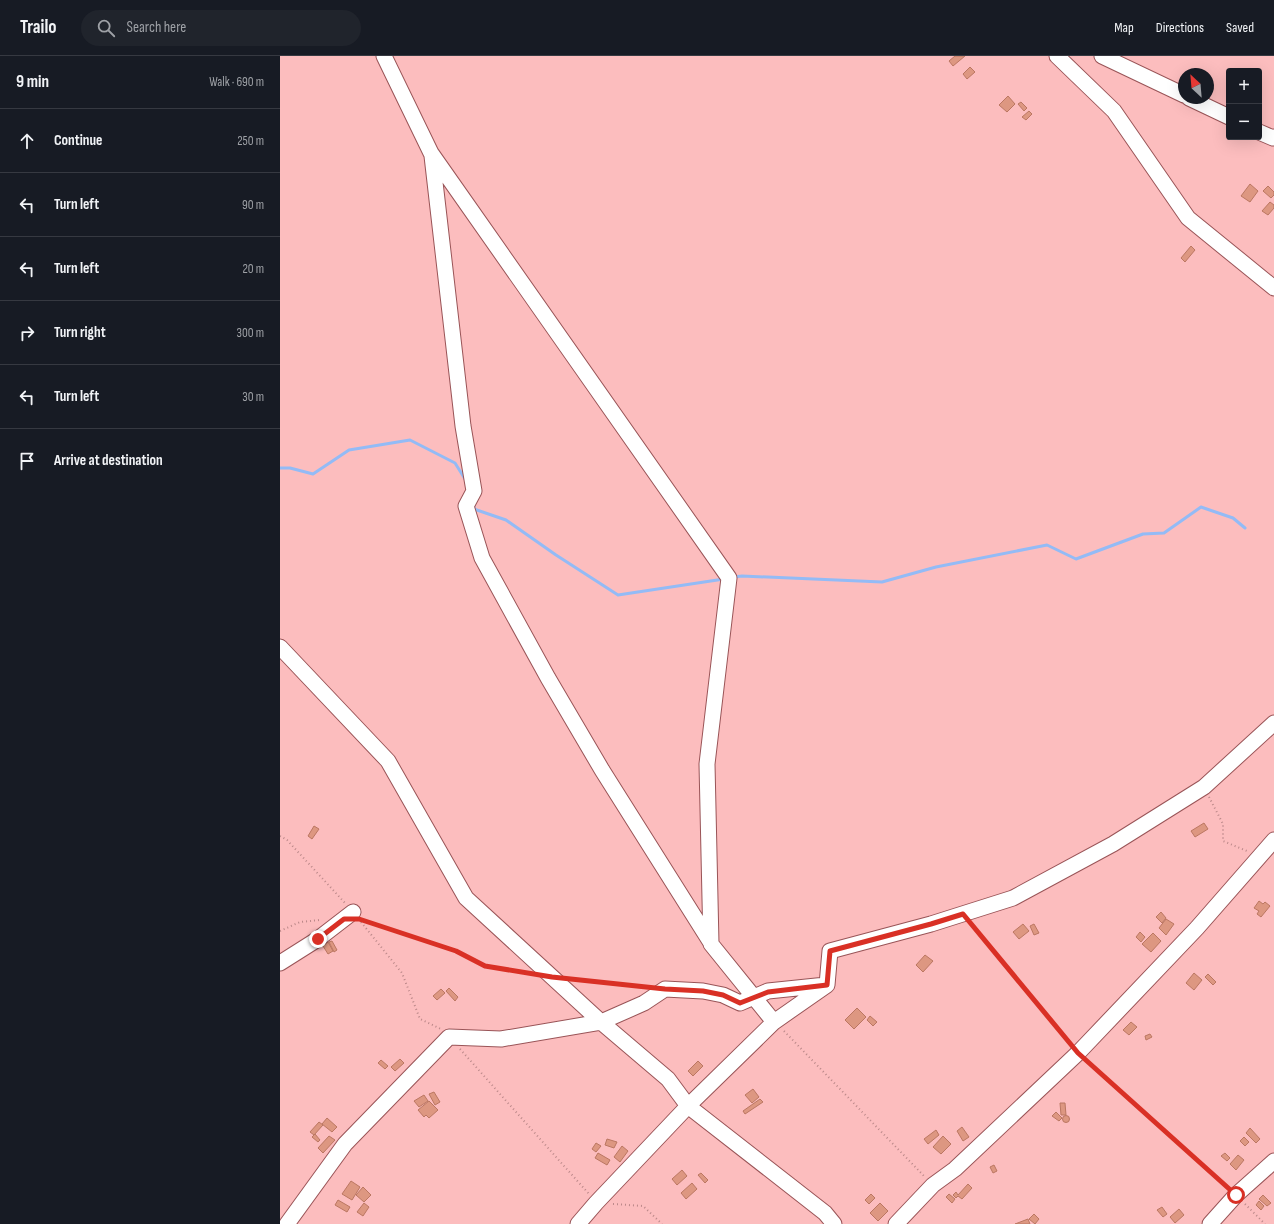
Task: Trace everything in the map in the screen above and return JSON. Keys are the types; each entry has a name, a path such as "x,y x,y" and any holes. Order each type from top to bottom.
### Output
{"street":[{"path":"384,56 431,153 729,578 707,764 711,944"},
{"path":"1057,56 1114,111 1188,218 1274,288"},
{"path":"1102,56 1178,93"},
{"path":"1202,104 1226,116"},
{"path":"1262,133 1273,138 1274,137"},
{"path":"431,153 463,426 474,491 466,506 482,558 548,678 602,770 711,944 774,1022"},
{"path":"280,648 388,761 466,898 601,1022 668,1078 688,1106 825,1213 834,1224"},
{"path":"827,985 830,951 931,924 1013,898 1113,844 1204,787 1274,723"},
{"path":"896,1224 933,1185 955,1169 1078,1053 1197,928 1274,840"},
{"path":"280,963 318,939 348,916"},
{"path":"287,1224 345,1144 449,1037 501,1039 601,1022 644,1003 665,989 703,991 723,995 740,1003 768,992 827,985"},
{"path":"578,1224 688,1106 774,1022 827,985"},
{"path":"1210,1224 1236,1195 1274,1161"}],"path":[{"path":"1204,787 1223,824 1223,841"},
{"path":"963,914 1078,1053 1236,1195 1265,1224"},
{"path":"348,916 448,948 485,966 530,973"},
{"path":"280,931 300,922 322,920"},
{"path":"552,977 665,989"},
{"path":"774,1022 933,1185"}],"building":[{"path":"955,56 965,56 953,66 949,61"},
{"path":"970,67 975,72 967,79 963,74"},
{"path":"1008,96 1015,104 1007,112 999,105"},
{"path":"1021,102 1027,108 1024,111 1018,104"},
{"path":"1029,111 1032,114 1026,120 1022,117"},
{"path":"1250,184 1258,191 1250,202 1241,196"},
{"path":"1268,186 1274,192 1274,195 1271,198 1263,191"},
{"path":"1270,202 1274,205 1274,208 1268,215 1262,211"},
{"path":"1191,246 1195,250 1185,262 1181,258"},
{"path":"1204,823 1208,829 1195,837 1191,831"},
{"path":"314,826 319,829 312,839 308,836"},
{"path":"1259,901 1263,904 1265,902 1270,906 1261,917 1257,914 1259,911 1254,908"},
{"path":"1161,912 1166,918 1162,923 1156,917"},
{"path":"1166,919 1174,924 1166,935 1159,928"},
{"path":"1023,924 1029,931 1019,939 1013,932"},
{"path":"1034,924 1039,933 1034,935 1030,926"},
{"path":"1140,932 1145,937 1141,942 1136,937"},
{"path":"1153,933 1161,941 1151,952 1142,944"},
{"path":"332,941 337,950 334,952 329,942"},
{"path":"328,942 333,951 328,954 323,946"},
{"path":"925,955 933,961 923,972 916,965"},
{"path":"1194,973 1202,980 1194,990 1186,983"},
{"path":"1208,974 1216,982 1213,985 1205,977"},
{"path":"449,988 458,997 455,1001 446,991"},
{"path":"441,989 445,993 437,1000 433,996"},
{"path":"857,1008 866,1017 854,1029 845,1020"},
{"path":"870,1016 877,1022 873,1026 867,1020"},
{"path":"1131,1022 1137,1027 1129,1035 1123,1030"},
{"path":"1150,1034 1152,1037 1146,1040 1145,1036"},
{"path":"400,1059 404,1063 395,1071 391,1067"},
{"path":"381,1060 388,1066 385,1069 378,1063"},
{"path":"698,1061 703,1066 693,1076 688,1071"},
{"path":"753,1089 759,1097 752,1103 745,1095"},
{"path":"434,1092 440,1102 435,1105 429,1094"},
{"path":"424,1095 428,1101 419,1107 414,1101"},
{"path":"760,1099 763,1102 745,1114 743,1111"},
{"path":"429,1101 438,1110 429,1118 426,1115 424,1117 418,1110"},
{"path":"1060,1103 1065,1103 1066,1115 1061,1115"},
{"path":"1056,1112 1062,1118 1059,1121 1052,1116"},
{"path":"1066,1115 1069,1116 1069,1122 1066,1123 1063,1122 1062,1119 1063,1116"},
{"path":"327,1118 337,1127 332,1132 322,1124"},
{"path":"319,1122 323,1125 314,1135 310,1132"},
{"path":"962,1127 969,1137 963,1141 957,1131"},
{"path":"1250,1128 1260,1139 1256,1143 1246,1133"},
{"path":"936,1130 939,1135 928,1144 924,1139"},
{"path":"315,1134 320,1140 318,1142 312,1137"},
{"path":"329,1136 335,1140 323,1153 318,1148"},
{"path":"943,1136 951,1144 941,1154 933,1147"},
{"path":"1244,1137 1249,1142 1245,1146 1240,1141"},
{"path":"607,1139 617,1142 614,1148 605,1145"},
{"path":"596,1143 601,1146 596,1152 592,1149"},
{"path":"622,1146 628,1151 620,1162 614,1157"},
{"path":"598,1153 610,1160 607,1165 595,1158"},
{"path":"1225,1153 1230,1158 1227,1161 1221,1156"},
{"path":"1238,1155 1244,1160 1236,1170 1230,1164"},
{"path":"994,1165 997,1171 993,1173 990,1167"},
{"path":"682,1170 687,1176 677,1185 672,1179"},
{"path":"701,1173 708,1180 705,1183 698,1175"},
{"path":"351,1181 360,1187 352,1200 342,1194"},
{"path":"692,1183 697,1189 686,1199 681,1193"},
{"path":"968,1184 972,1188 962,1199 958,1196 956,1198 953,1195 956,1192 958,1195"},
{"path":"363,1187 371,1195 364,1202 356,1195"},
{"path":"871,1194 875,1198 869,1204 865,1200"},
{"path":"949,1194 955,1199 952,1203 946,1197"},
{"path":"1263,1195 1271,1203 1267,1206 1259,1199"},
{"path":"338,1200 350,1207 347,1212 335,1205"},
{"path":"1259,1201 1264,1206 1261,1210 1256,1205"},
{"path":"364,1203 369,1207 363,1216 357,1212"},
{"path":"880,1203 888,1211 878,1221 870,1213"},
{"path":"1162,1207 1167,1214 1163,1217 1157,1210"},
{"path":"1179,1209 1184,1215 1175,1223 1170,1217"},
{"path":"1034,1214 1039,1219 1035,1224 1029,1219"},
{"path":"1028,1219 1030,1224 1015,1224"}],"waterway":[{"path":"280,468 290,468 313,474 349,450 410,440 455,463 465,479"},
{"path":"474,506 474,509 506,520 556,555 618,595 724,579"},
{"path":"734,577 742,576 882,582 936,567 1047,545 1076,559 1143,534 1164,533 1201,507 1233,518 1245,528"}],"route":[{"path":"318,939 344,919 359,919 456,951 485,966 552,977 665,989 703,991 723,995 740,1003 768,992 827,985 830,951 963,914 1078,1053 1236,1195"}]}
